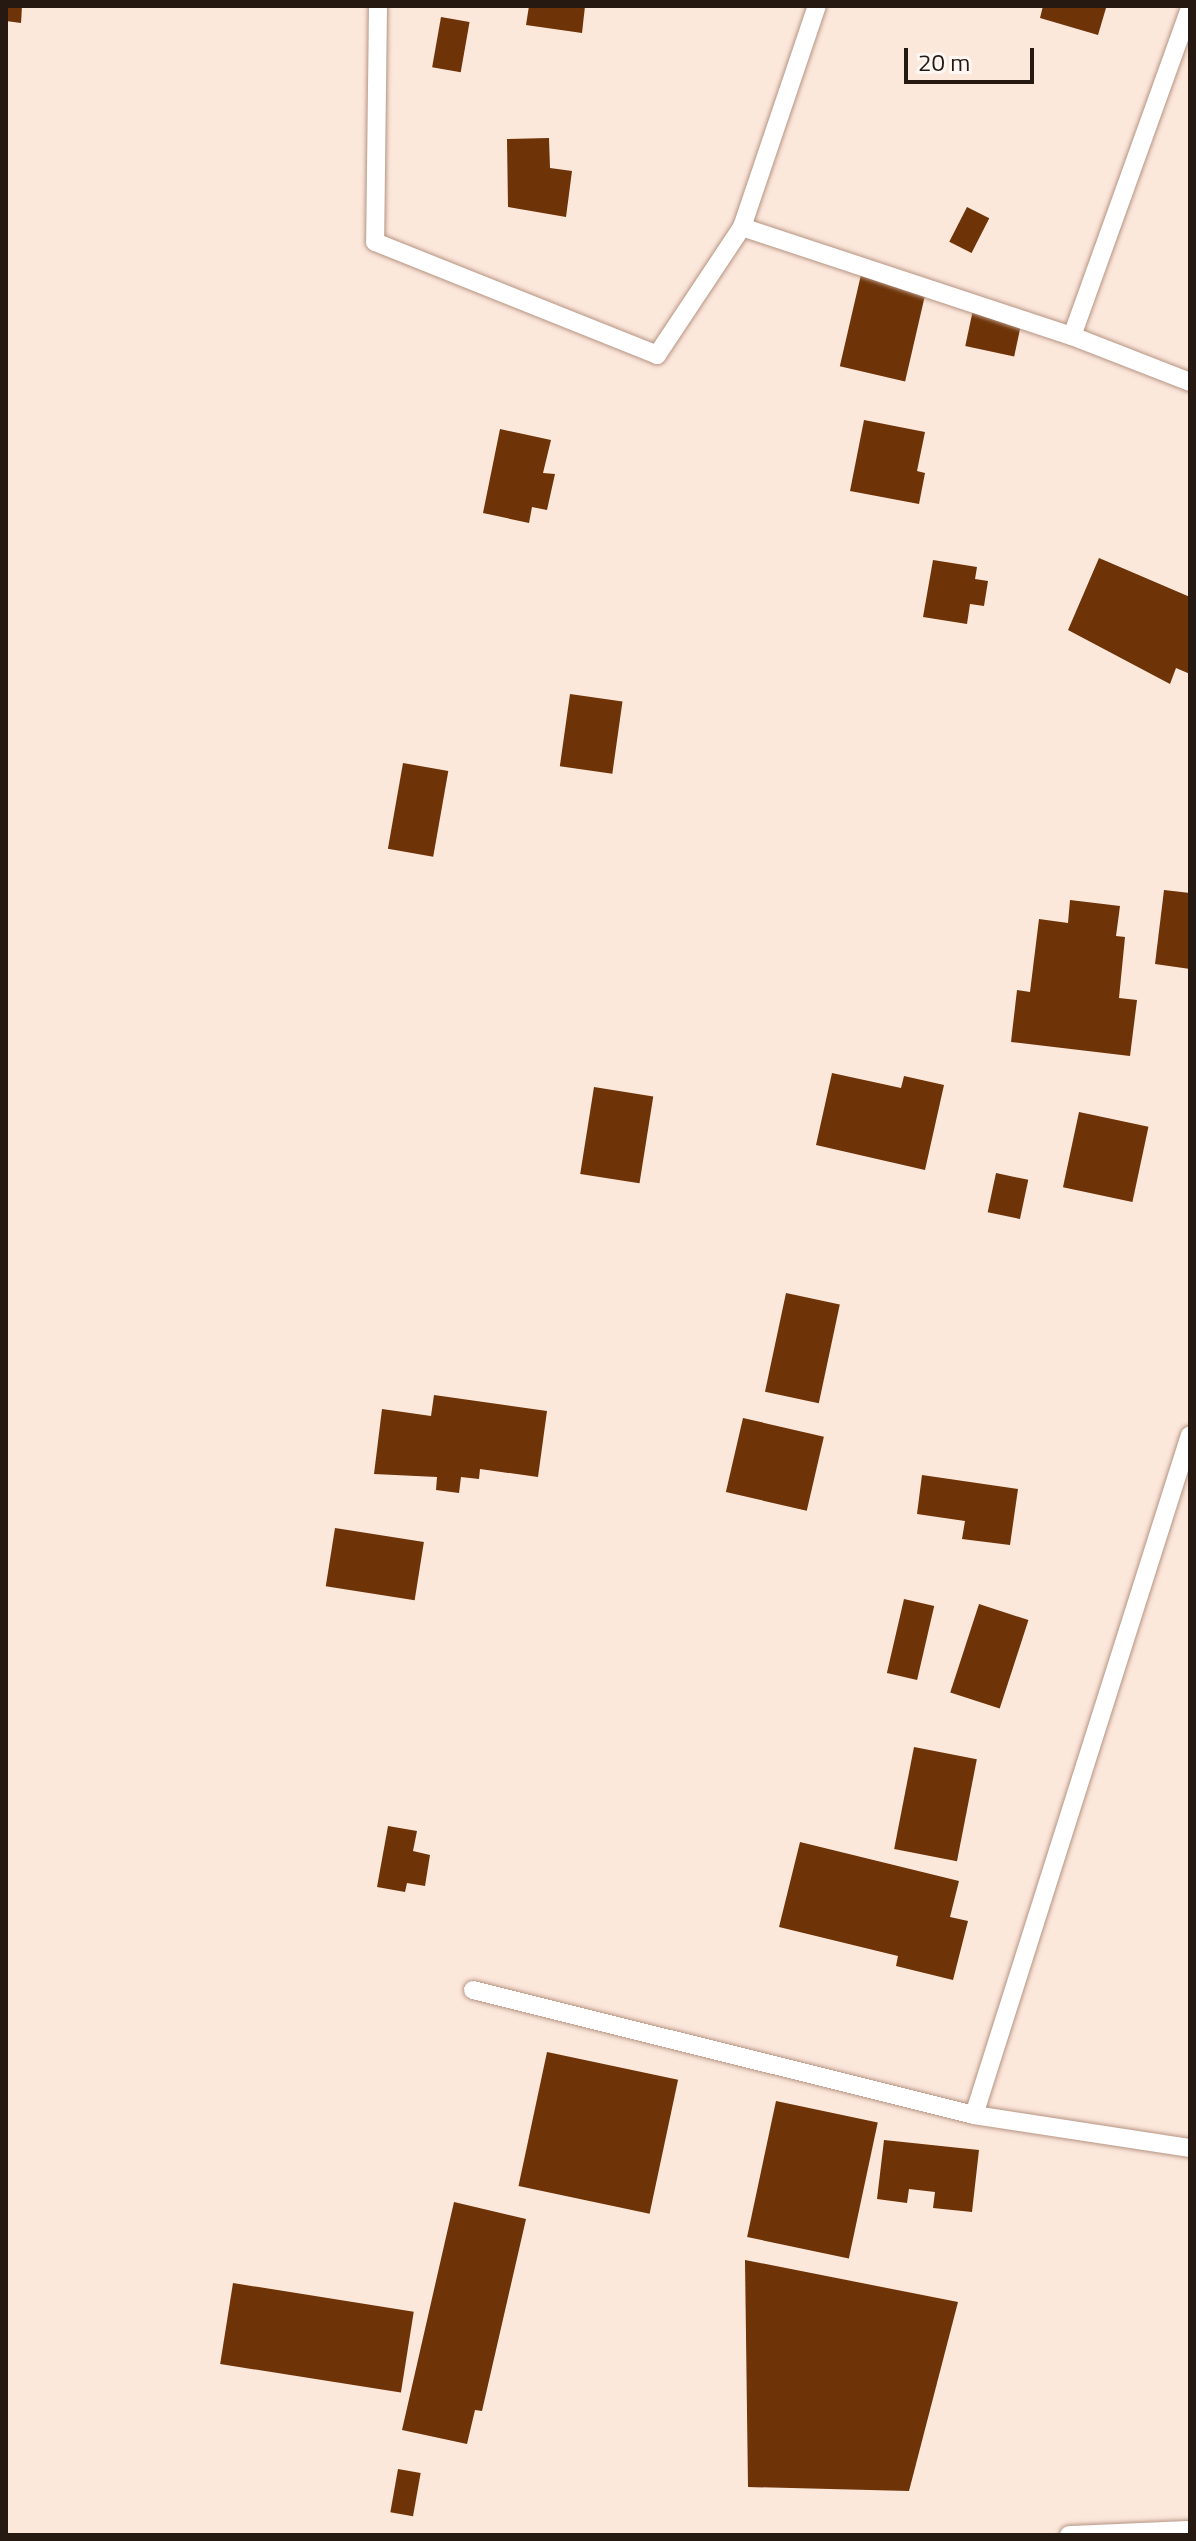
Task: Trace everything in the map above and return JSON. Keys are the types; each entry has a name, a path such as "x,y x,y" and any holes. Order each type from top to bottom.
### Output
{"lane":[{"path":"378,6 375,242 657,355 742,227 817,6"},
{"path":"1072,336 1190,8"},
{"path":"742,227 1072,336 1190,382"},
{"path":"974,2115 1190,1435"},
{"path":"473,1990 974,2115 1190,2148"},
{"path":"1069,2535 1190,2530"}],"building":[{"path":"6,6 22,6 21,23 6,21"},
{"path":"529,6 585,6 582,33 526,25"},
{"path":"1043,6 1106,8 1098,35 1040,18"},
{"path":"441,17 470,22 461,72 432,67"},
{"path":"549,138 550,168 572,171 566,217 508,207 507,139"},
{"path":"967,207 989,218 972,253 949,242"},
{"path":"863,266 928,281 905,381 840,366"},
{"path":"974,305 1023,315 1014,356 965,346"},
{"path":"864,420 925,432 917,471 925,473 919,504 850,491"},
{"path":"500,429 551,440 543,473 555,474 547,510 532,507 529,523 483,513"},
{"path":"1099,558 1190,597 1190,674 1176,668 1170,684 1068,630"},
{"path":"933,560 977,567 975,579 988,581 984,606 970,604 967,624 923,617"},
{"path":"570,694 622,701 612,774 560,766"},
{"path":"403,763 448,771 433,857 388,849"},
{"path":"1164,890 1190,893 1190,969 1155,964"},
{"path":"1070,900 1120,906 1116,936 1125,937 1119,998 1137,1000 1130,1056 1011,1042 1017,990 1030,992 1039,919 1068,923"},
{"path":"832,1073 901,1088 904,1076 944,1085 925,1170 816,1145"},
{"path":"594,1087 653,1096 639,1183 580,1174"},
{"path":"1079,1112 1148,1127 1132,1202 1063,1187"},
{"path":"996,1173 1028,1180 1020,1219 988,1212"},
{"path":"786,1293 840,1304 819,1403 765,1392"},
{"path":"434,1395 547,1411 538,1477 480,1469 479,1479 461,1477 459,1493 436,1490 437,1477 374,1474 382,1409 431,1416"},
{"path":"743,1418 824,1437 807,1511 726,1492"},
{"path":"922,1475 1018,1489 1010,1545 962,1539 965,1521 917,1514"},
{"path":"335,1528 424,1542 415,1600 326,1586"},
{"path":"904,1599 934,1606 917,1680 887,1673"},
{"path":"979,1604 1028,1620 1000,1709 950,1692"},
{"path":"914,1747 977,1759 957,1861 894,1849"},
{"path":"388,1826 417,1831 413,1851 430,1855 425,1886 407,1883 405,1892 377,1887"},
{"path":"800,1842 959,1881 950,1917 968,1921 953,1980 896,1966 898,1956 779,1927"},
{"path":"547,2052 678,2080 650,2214 519,2186"},
{"path":"776,2101 878,2123 849,2259 747,2237"},
{"path":"884,2140 979,2150 972,2212 933,2208 935,2192 909,2189 907,2203 877,2199"},
{"path":"454,2202 526,2219 482,2411 475,2410 467,2444 402,2430"},
{"path":"745,2260 958,2302 909,2491 748,2487"},
{"path":"233,2283 414,2312 401,2393 220,2364"},
{"path":"398,2469 421,2473 413,2516 390,2512"}]}
